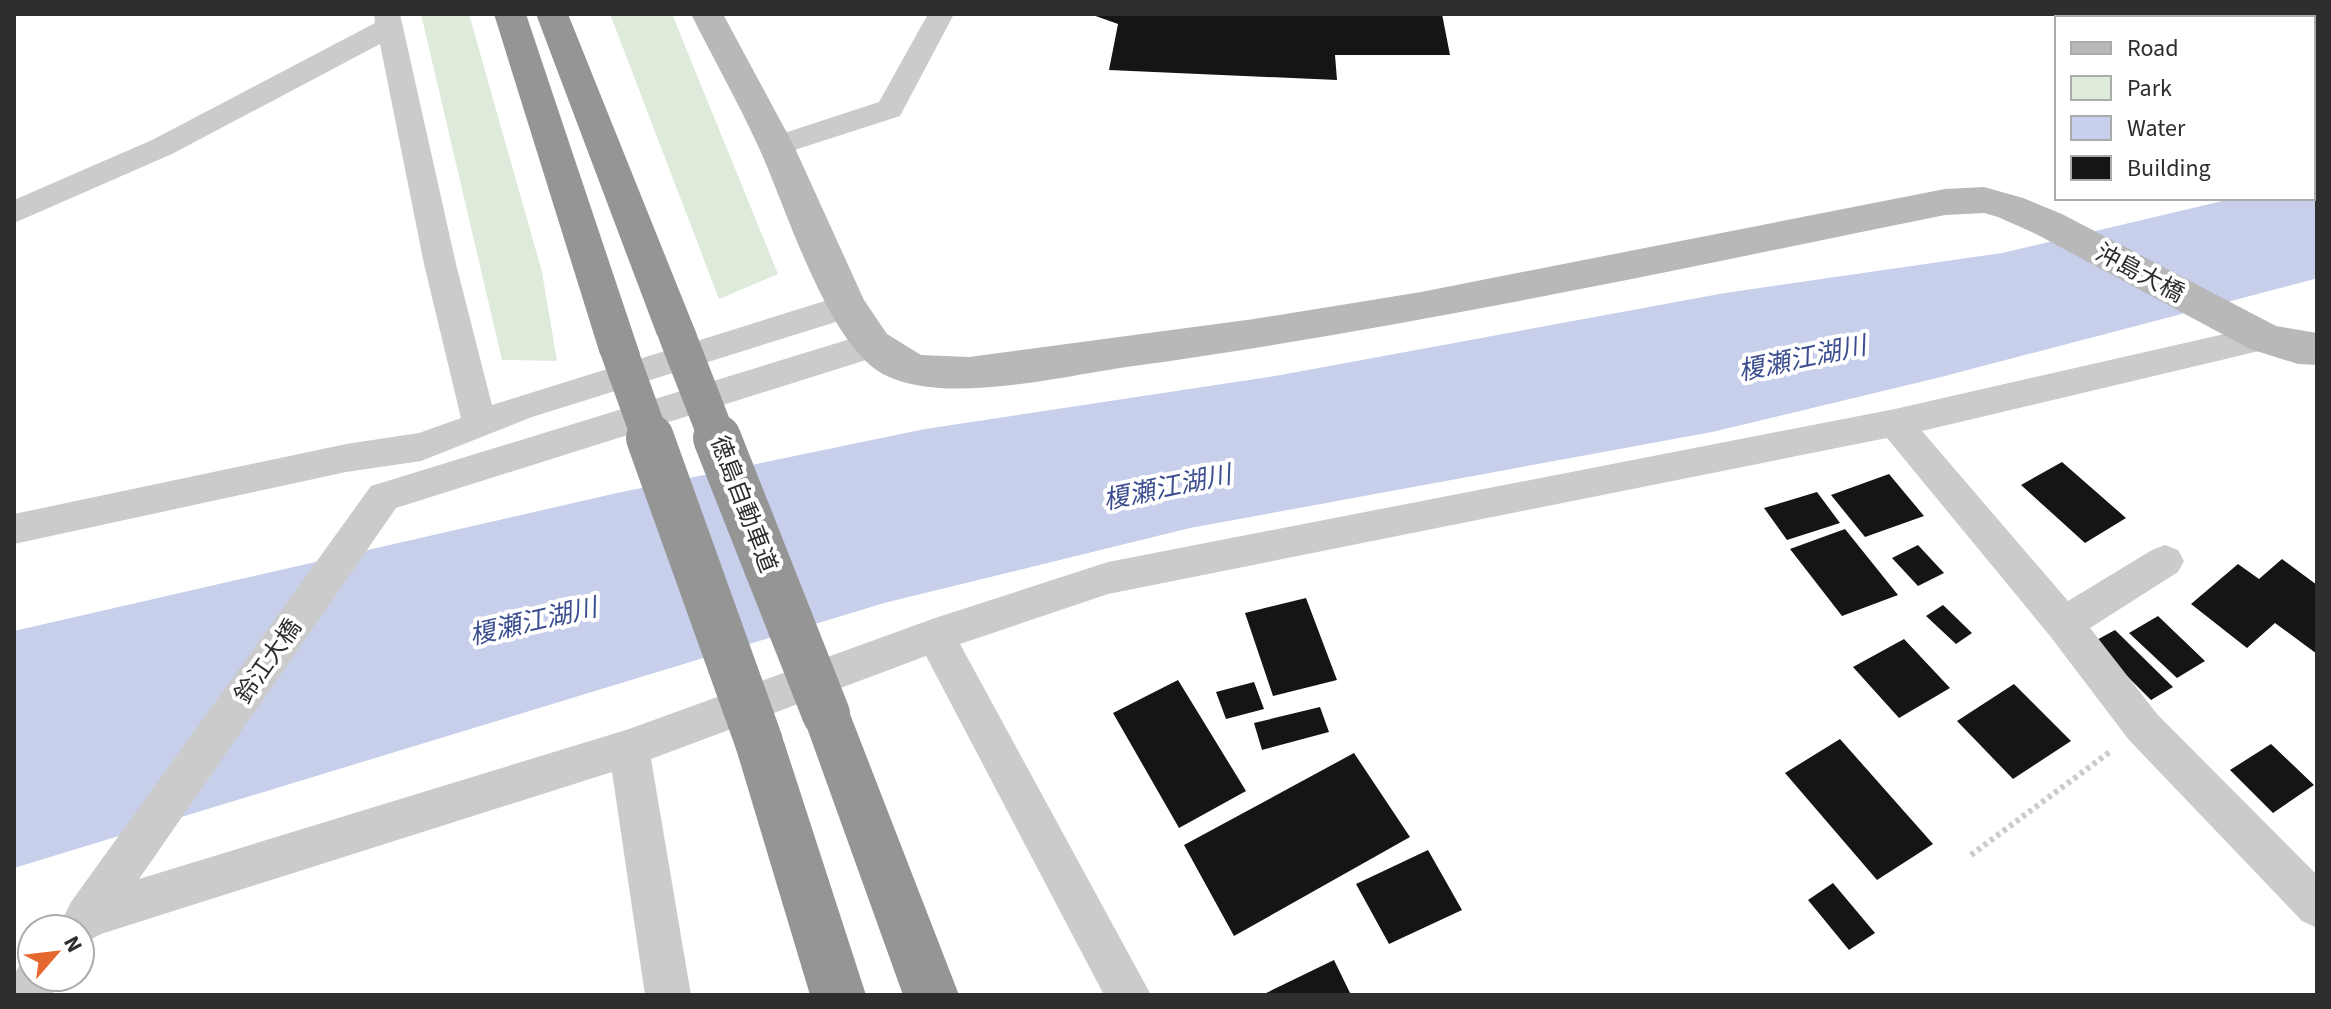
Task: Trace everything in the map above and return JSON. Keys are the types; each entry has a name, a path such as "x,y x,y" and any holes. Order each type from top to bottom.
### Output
{"highway":[{"path":"510,14 620,354 759,742 838,995"},
{"name":"徳島自動車道","path":"552,14 826,714 931,995"}],"street":[{"path":"707,14 776,146 847,306 873,345"},
{"path":"776,146 890,109 941,14"},
{"path":"14,212 162,147 388,20 440,264 480,425"},
{"name":"沖島大橋","path":"873,345 897,363 920,371 969,373 1254,334 1421,307 1945,202 1984,200 2010,207 2049,224 2247,330 2298,348 2317,349"},
{"path":"14,529 346,458 421,447 521,407 847,306"},
{"path":"96,919 629,748 935,635 1108,578 1895,423 2247,330"},
{"name":"鈴江大橋","path":"89,913 384,497 873,345"},
{"path":"1895,423 2064,624 2143,727 2317,906"},
{"path":"2064,624 2165,561"},
{"path":"935,635 1128,995"},
{"path":"629,748 668,995"}],"path":[{"path":"1971,855 2143,727"}],"green space":[{"path":"421,14 469,14 542,272 557,361 502,360"},
{"path":"610,14 672,14 778,274 719,299"}],"water":[{"name":"榎瀬江湖川","path":"2315,174 2317,278 2311,280 1941,377 1712,432 1190,528 884,603 14,868 14,631 617,493 925,429 1275,376 1725,293 2002,253 2227,200 2315,200"}],"building":[{"path":"1090,14 1442,14 1450,55 1335,55 1337,80 1109,70 1118,24"},
{"path":"2213,14 2317,14 2315,16"},
{"path":"2062,462 2126,518 2085,543 2021,485"},
{"path":"1889,474 1924,516 1865,537 1831,495"},
{"path":"1817,492 1840,523 1787,540 1764,508"},
{"path":"1845,529 1898,595 1842,616 1790,549"},
{"path":"1918,545 1944,573 1918,586 1892,558"},
{"path":"2282,559 2317,585 2317,654 2275,623 2247,648 2191,604 2238,564 2259,579"},
{"path":"1306,598 1337,680 1273,696 1245,613"},
{"path":"1943,605 1972,633 1956,644 1926,616"},
{"path":"2158,616 2205,661 2177,678 2129,633"},
{"path":"2115,630 2173,687 2151,700 2093,642"},
{"path":"1904,639 1950,688 1899,718 1853,667"},
{"path":"1178,680 1246,791 1179,828 1113,713"},
{"path":"1254,682 1264,709 1226,719 1216,692"},
{"path":"2014,684 2071,741 2013,779 1957,721"},
{"path":"1320,707 1329,732 1262,750 1254,723"},
{"path":"1840,739 1933,844 1877,880 1785,773"},
{"path":"2271,744 2314,785 2273,813 2230,770"},
{"path":"1354,753 1410,837 1234,936 1184,845"},
{"path":"1428,850 1462,910 1389,944 1356,884"},
{"path":"1833,883 1875,933 1849,950 1808,900"},
{"path":"1334,960 1351,995 1262,995"}]}
